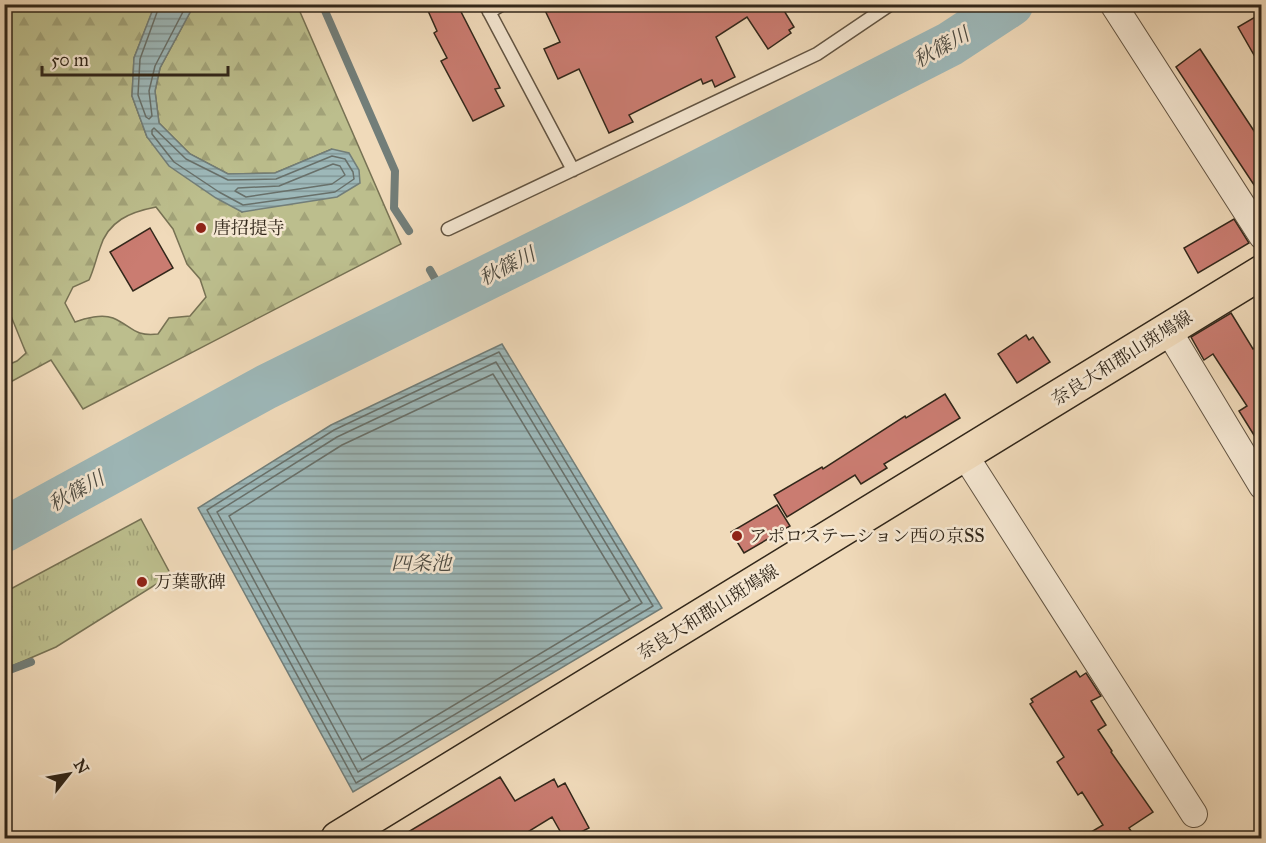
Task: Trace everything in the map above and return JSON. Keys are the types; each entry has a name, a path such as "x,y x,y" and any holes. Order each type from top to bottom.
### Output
{"main road":[{"name":"奈良大和郡山斑鳩線","path":"338,838 1262,272"}],"street":[{"path":"1113,5 1262,236"},
{"path":"1168,330 1262,486"},
{"path":"964,454 1194,814"}],"lane":[{"path":"503,4 487,8 573,170"},
{"path":"448,229 817,54 891,4"}],"green space":[{"name":"唐招提寺","path":"5,5 155,5 134,58 132,96 147,137 242,212 332,149 275,173 228,174 190,154 159,123 155,91 160,68 194,5 297,5 401,244 83,409 51,360 5,385 5,366 17,361 26,353 11,316 5,314","holes":["156,207 173,229 187,264 200,279 206,297 190,316 169,318 158,334 150,335 138,332 113,318 104,316 75,322 65,303 73,287 89,280 104,239 114,224 129,215"]},
{"path":"141,519 171,575 56,647 5,669 5,592"}],"water":[{"path":"155,4 194,5 160,68 155,91 159,123 190,154 228,174 275,173 332,149 349,153 359,170 360,183 337,197 242,212 216,198 169,166 147,137 132,96 134,58"},
{"name":"四条池","path":"502,344 662,608 353,792 198,508 331,425"}],"building":[{"path":"425,4 457,4 500,88 495,89 504,106 473,121 441,61 447,58 434,33 437,31"},
{"path":"542,4 780,4 794,27 789,30 791,33 768,49 747,17 716,37 735,77 715,87 712,80 703,84 701,79 629,115 633,122 609,133 579,69 558,79 544,49 560,42"},
{"path":"1262,13 1262,69 1238,27"},
{"path":"1200,49 1262,143 1262,197 1176,67"},
{"path":"1234,219 1249,243 1198,273 1184,248"},
{"path":"150,228 173,268 133,291 110,252"},
{"path":"1231,313 1253,349 1262,344 1262,448 1239,411 1247,406 1213,354 1204,360 1191,337"},
{"path":"1026,335 1029,340 1033,337 1050,362 1017,383 998,354"},
{"path":"945,394 960,418 884,464 887,468 861,484 855,475 787,517 774,495 822,467 823,469 905,416 906,418"},
{"path":"777,505 790,526 744,553 731,532"},
{"path":"1076,671 1080,677 1086,673 1101,696 1091,701 1106,725 1098,730 1153,812 1129,828 1131,831 1119,838 1081,838 1103,825 1082,792 1078,795 1057,762 1064,757 1030,704 1033,702 1031,699"},
{"path":"500,777 515,801 554,779 558,787 565,783 589,828 569,838 564,838 552,817 518,838 398,838"}],"waterway":[{"path":"322,4 395,171 394,208 409,231"},
{"name":"秋篠川","path":"4,530 266,387 674,185 950,44 1011,4"},
{"path":"430,270 446,298"},
{"path":"4,672 31,662"}],"place":[{"name":"唐招提寺","path":"201,228"},
{"name":"アポロステーション西の京SS","path":"737,536"},
{"name":"万葉歌碑","path":"142,582"}]}
